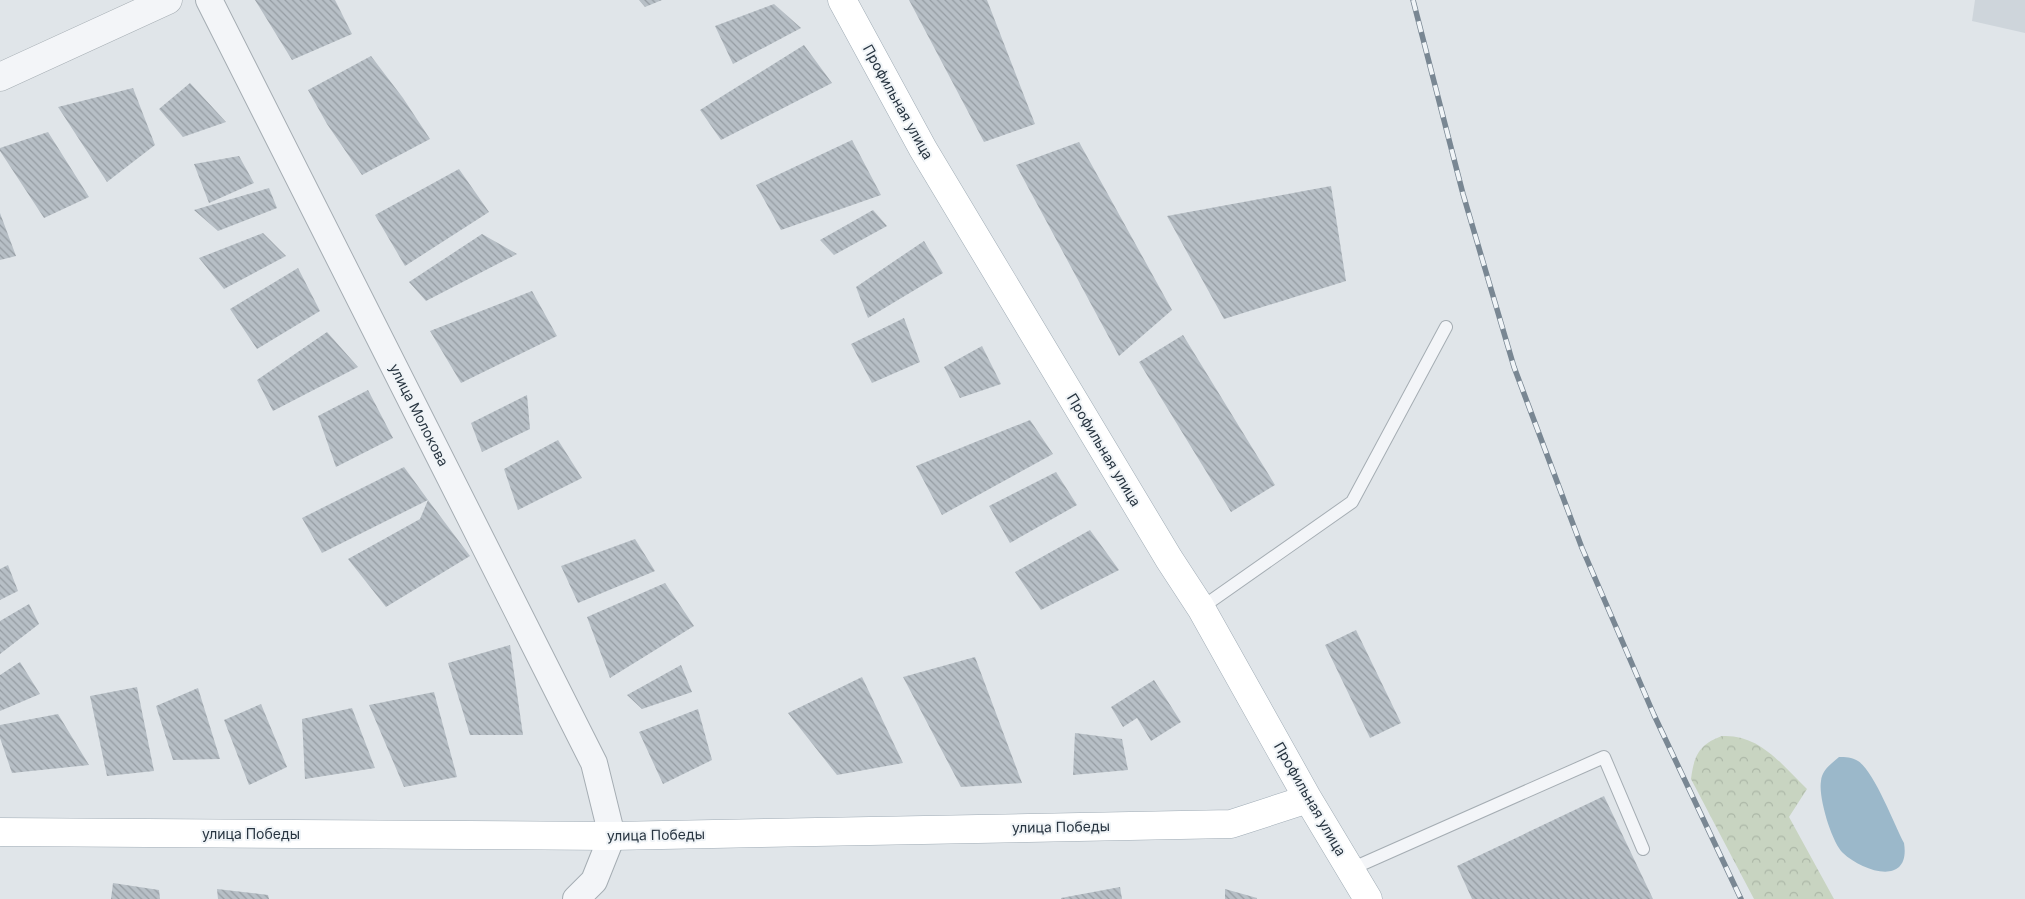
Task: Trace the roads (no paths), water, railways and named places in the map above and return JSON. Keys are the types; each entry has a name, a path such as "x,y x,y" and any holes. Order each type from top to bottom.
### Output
{"main road":[{"name":"Профильная улица","path":"842,0 923,149 1169,559 1201,608 1308,799 1368,899"},
{"name":"улица Победы","path":"0,832 612,836 1231,824 1308,799"}],"street":[{"path":"0,77 168,0"},
{"name":"улица Молокова","path":"209,0 594,763 612,836"},
{"path":"576,899 594,881 612,836"}],"lane":[{"path":"1201,608 1352,502 1446,327"},
{"path":"1351,869 1604,757 1643,849"}],"water":[{"path":"1839,757 1858,761 1871,775 1904,843 1904,857 1900,866 1893,871 1873,870 1852,860 1839,848 1830,830 1822,798 1821,781 1825,770"}],"railway":[{"path":"1413,0 1463,194 1514,367 1582,548 1654,715 1741,899"}]}
